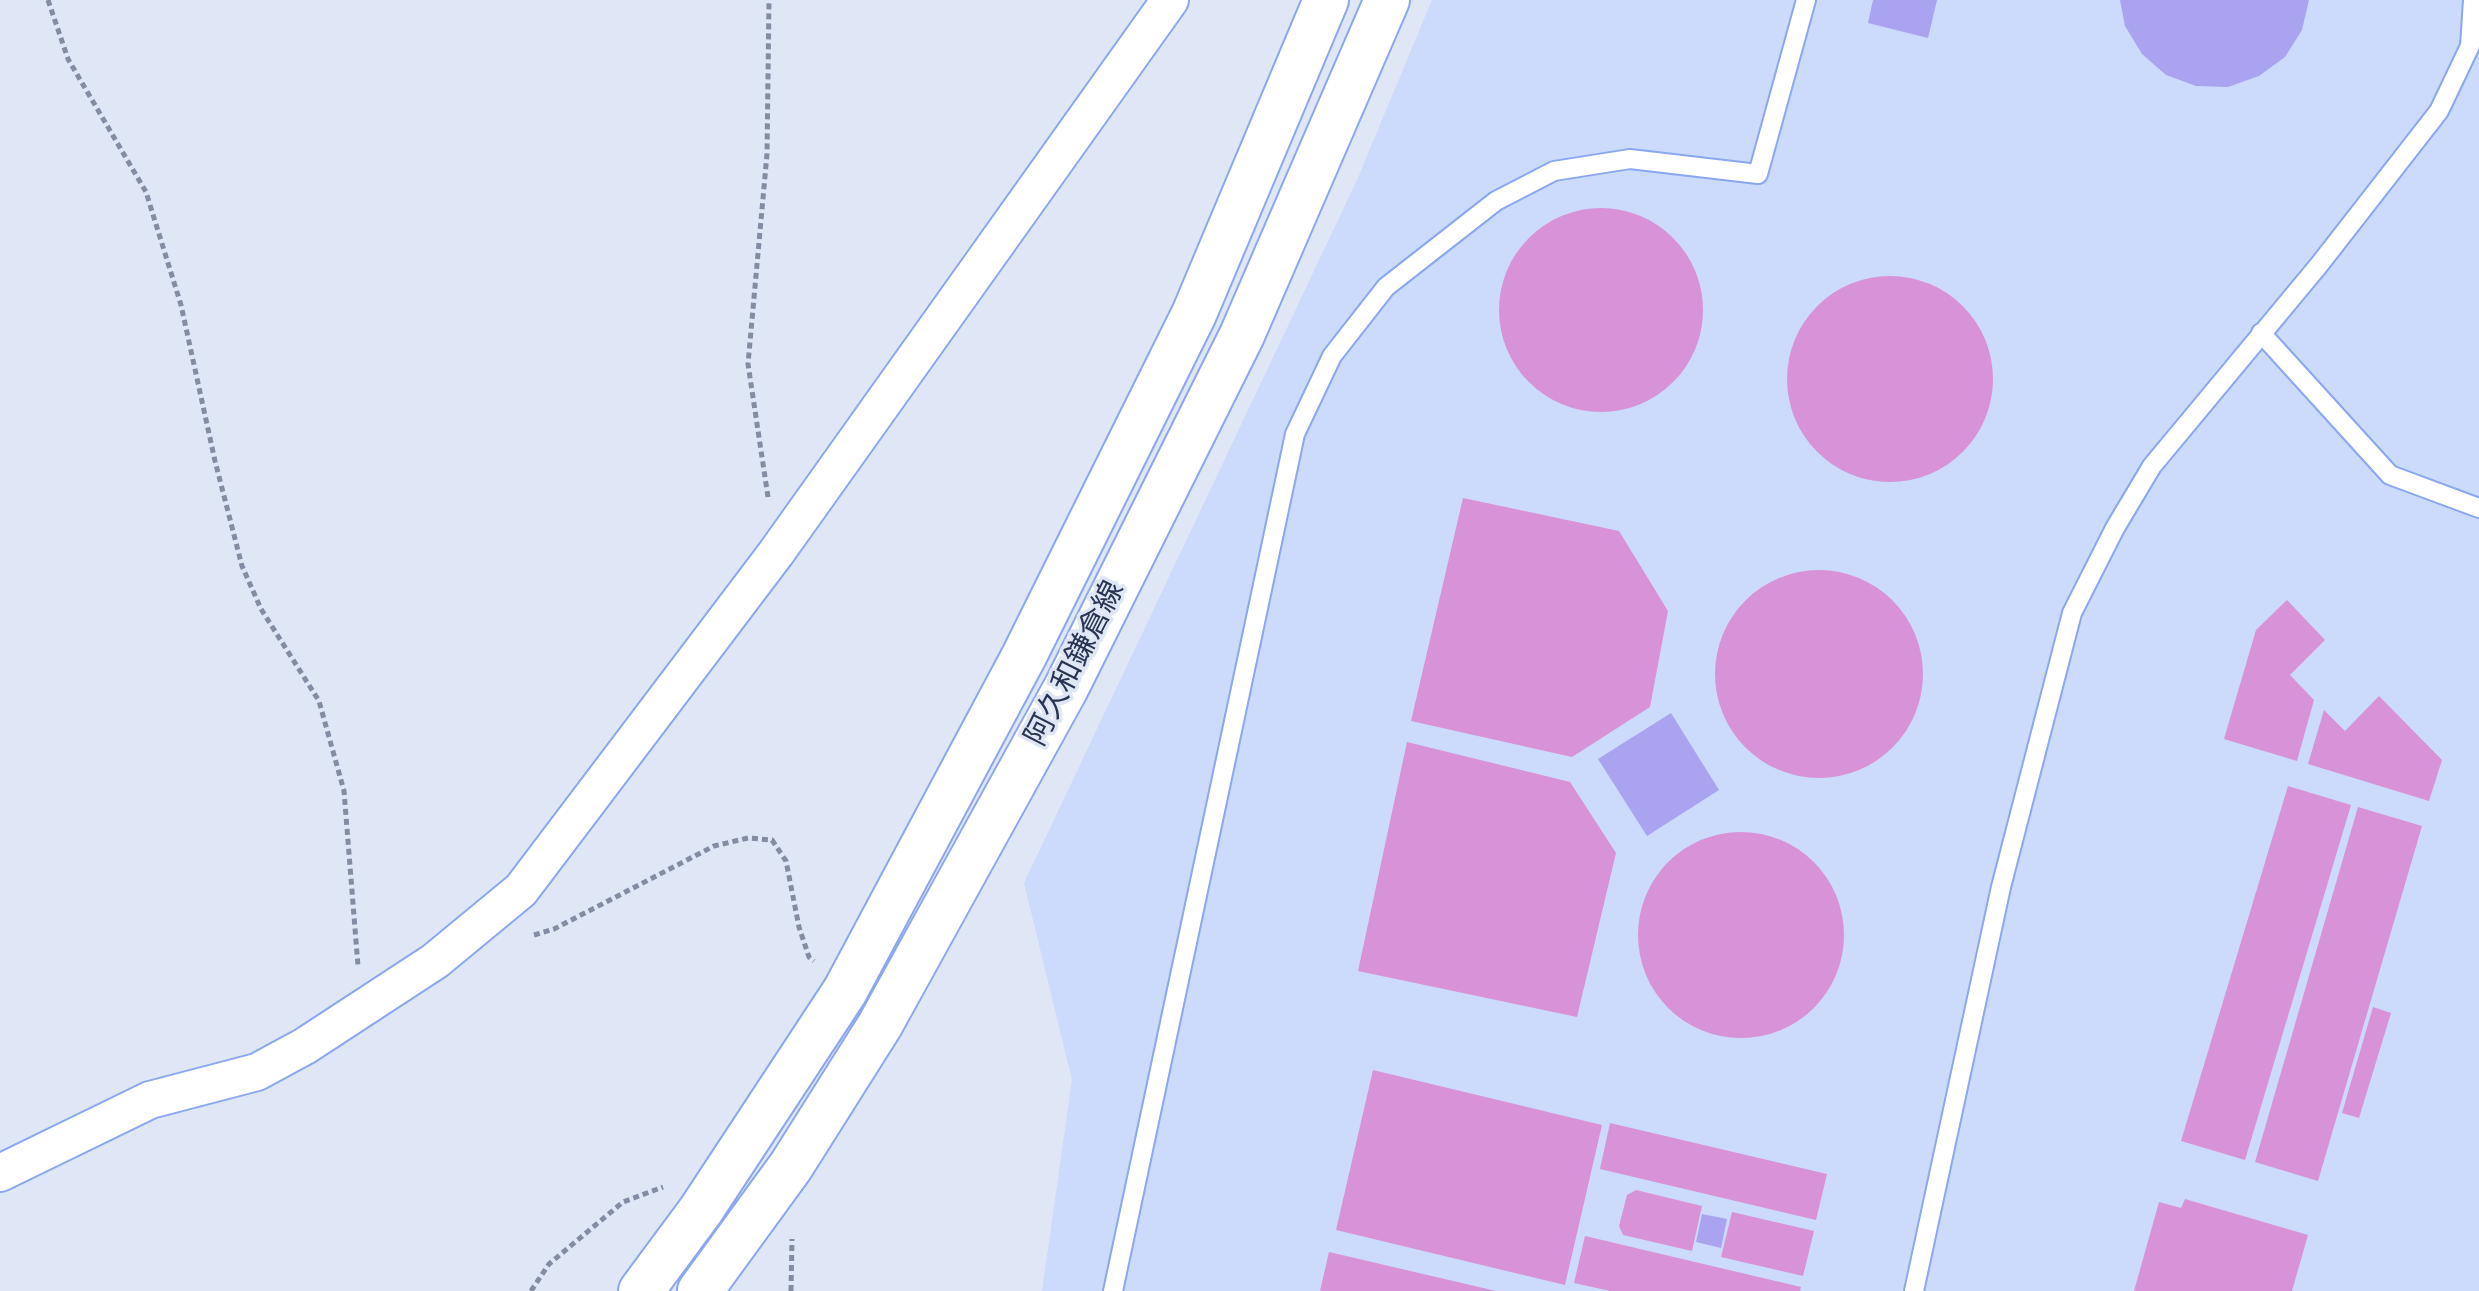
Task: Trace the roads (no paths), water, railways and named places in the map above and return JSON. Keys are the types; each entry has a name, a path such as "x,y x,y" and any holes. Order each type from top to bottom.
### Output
{"main road":[{"name":"阿久和鎌倉線","path":"641,1291 720,1182 845,991 1024,656 1194,314 1326,0"},
{"name":"阿久和鎌倉線","path":"700,1291 791,1166 880,1025 1066,688 1242,335 1387,0"}],"street":[{"path":"0,1173 150,1100 257,1072 305,1046 435,961 521,890 776,553 1170,0"}],"lane":[{"path":"1113,1291 1295,434 1332,356 1386,287 1496,201 1554,171 1630,159 1758,174 1806,0"},
{"path":"1914,1291 2001,887 2072,613 2115,528 2152,466 2319,265 2439,111 2470,46 2473,0"},
{"path":"2261,333 2390,475 2479,508"}]}
